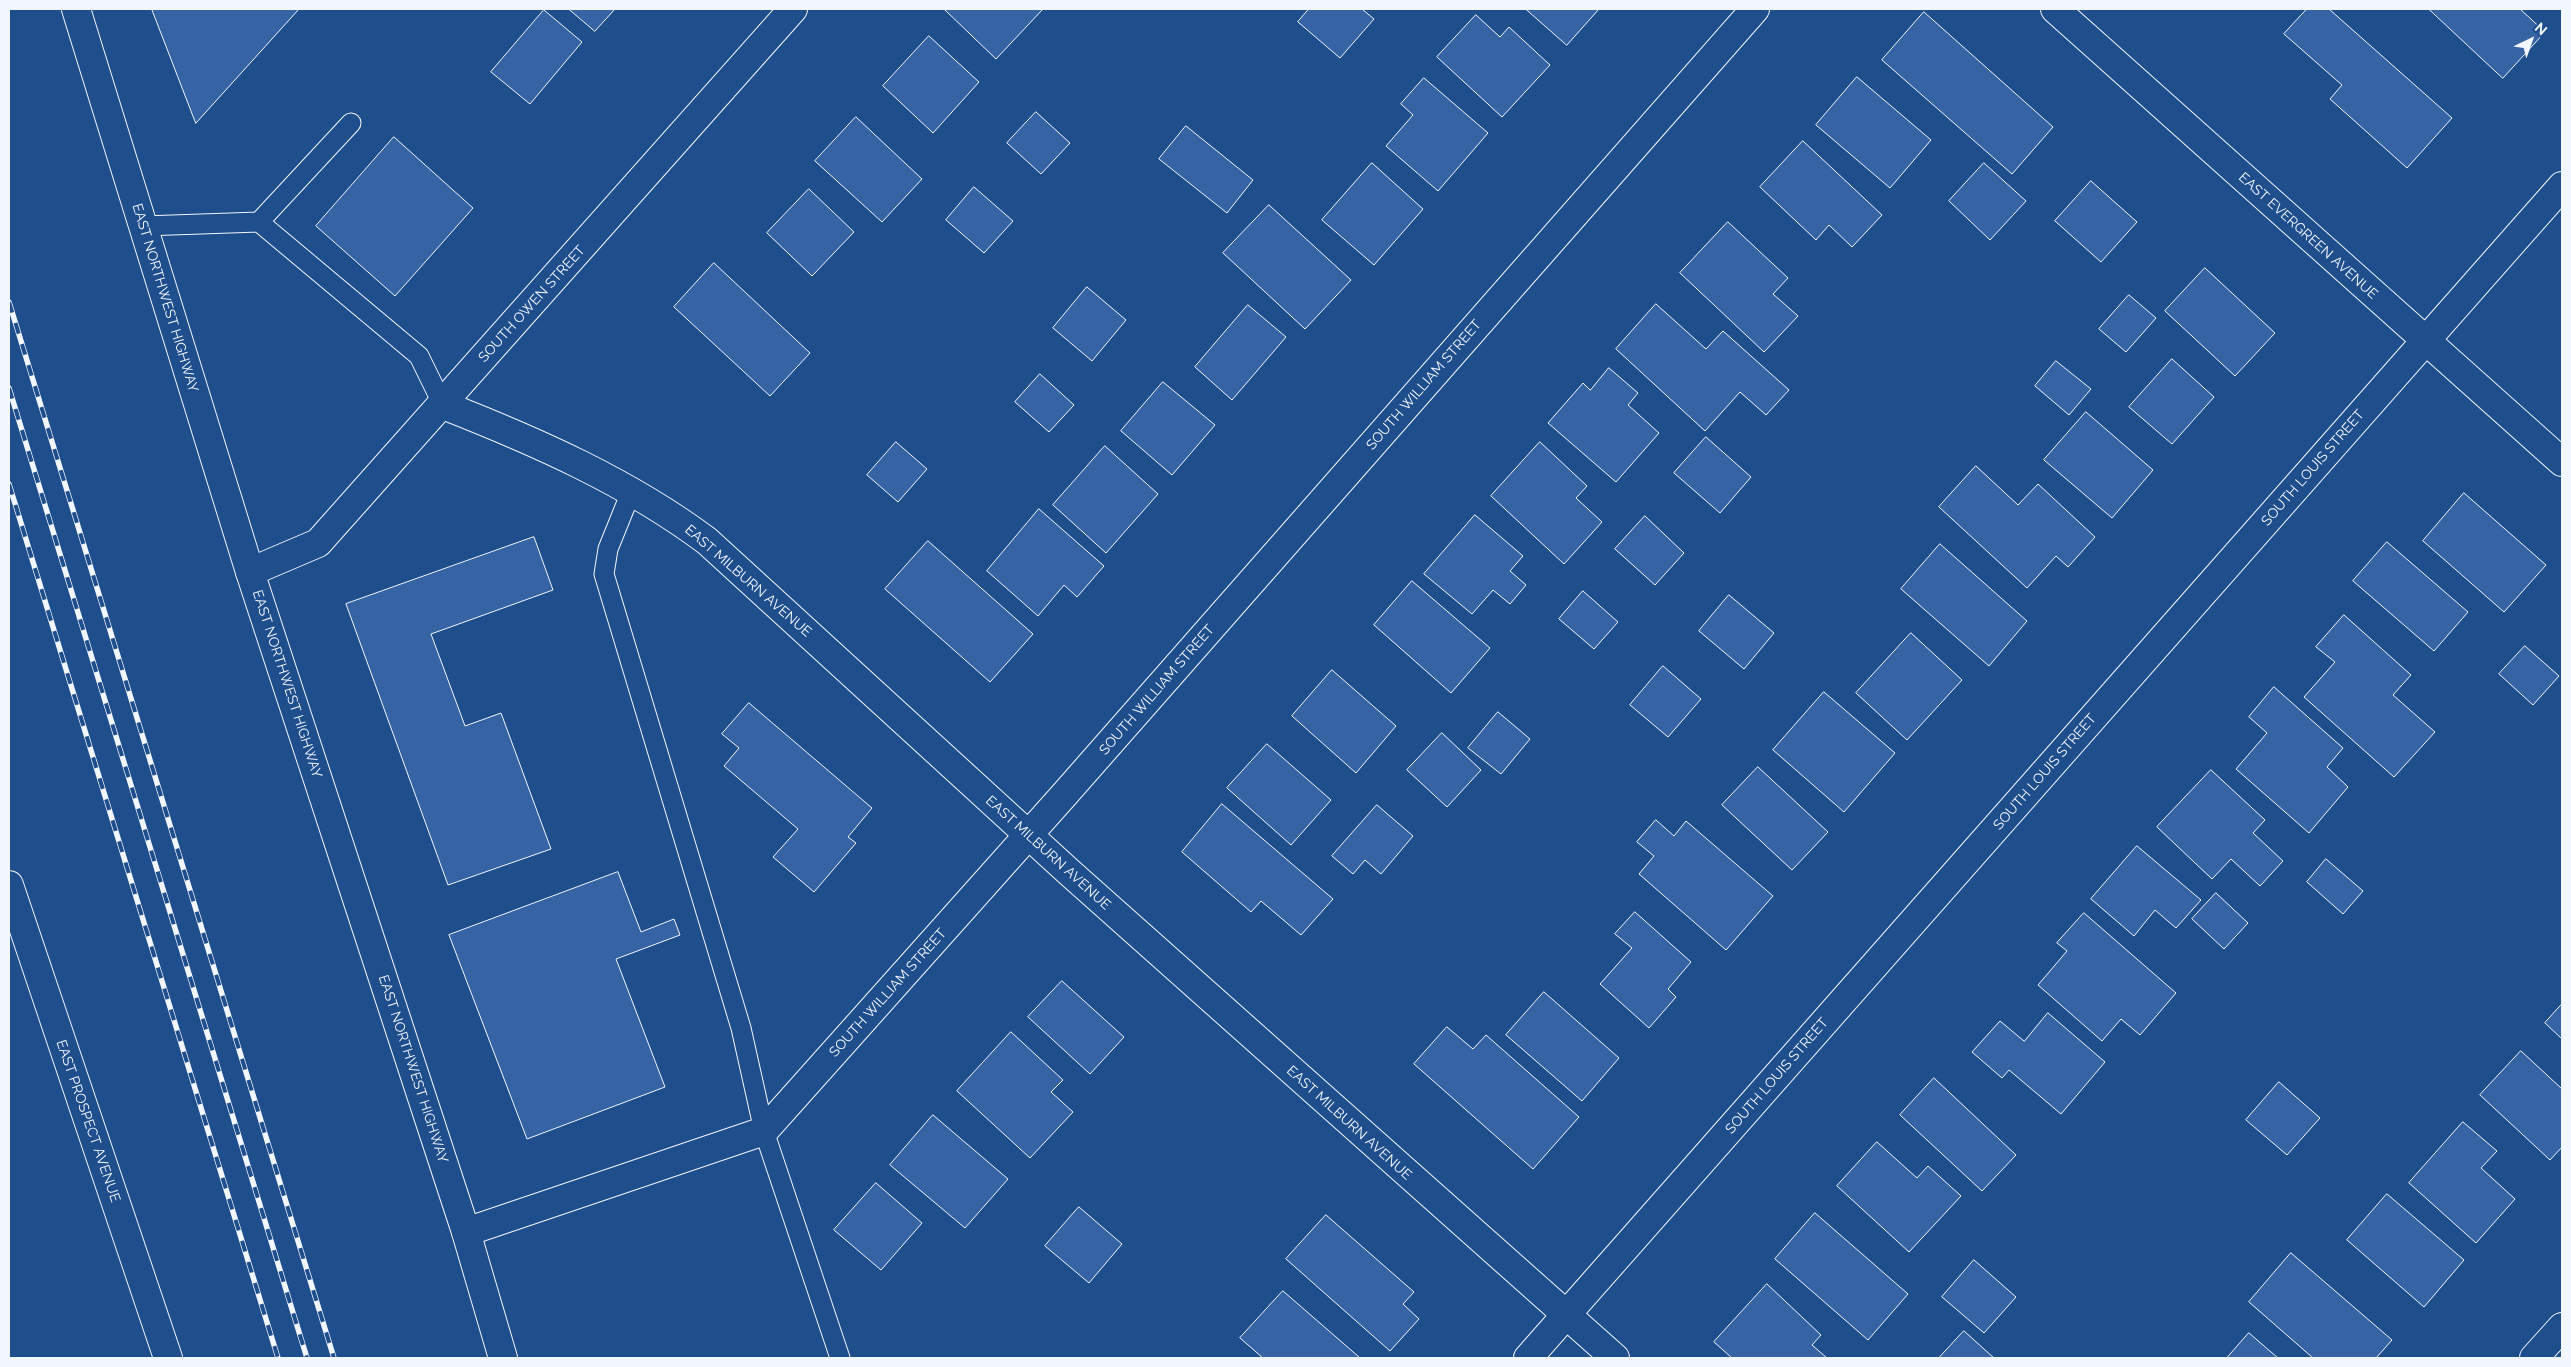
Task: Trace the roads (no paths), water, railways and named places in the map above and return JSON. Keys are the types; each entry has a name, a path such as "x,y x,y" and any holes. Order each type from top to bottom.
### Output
{"street":[{"name":"EAST NORTHWEST HIGHWAY","path":"76,9 250,572 466,1232 504,1358"},
{"name":"SOUTH OWEN STREET","path":"250,572 318,543 443,405 793,9"},
{"name":"SOUTH WILLIAM STREET","path":"466,1232 764,1132 1028,836 1755,9"},
{"name":"EAST EVERGREEN AVENUE","path":"2055,9 2562,462"},
{"name":"SOUTH LOUIS STREET","path":"1528,1358 2562,186"},
{"name":"EAST MILBURN AVENUE","path":"443,405 514,433 631,492 672,515 707,541 1028,836 1615,1358"},
{"name":"EAST PROSPECT AVENUE","path":"11,899 168,1358"},
{"path":"2534,1358 2562,1327"}],"lane":[{"path":"259,222 352,123"},
{"path":"143,226 259,222 418,356 443,405"},
{"path":"631,492 608,549 604,574 743,1036 764,1132 840,1358"}],"railway":[{"path":"9,302 334,1358"},
{"path":"9,388 307,1358"},
{"path":"9,484 278,1358"}]}
